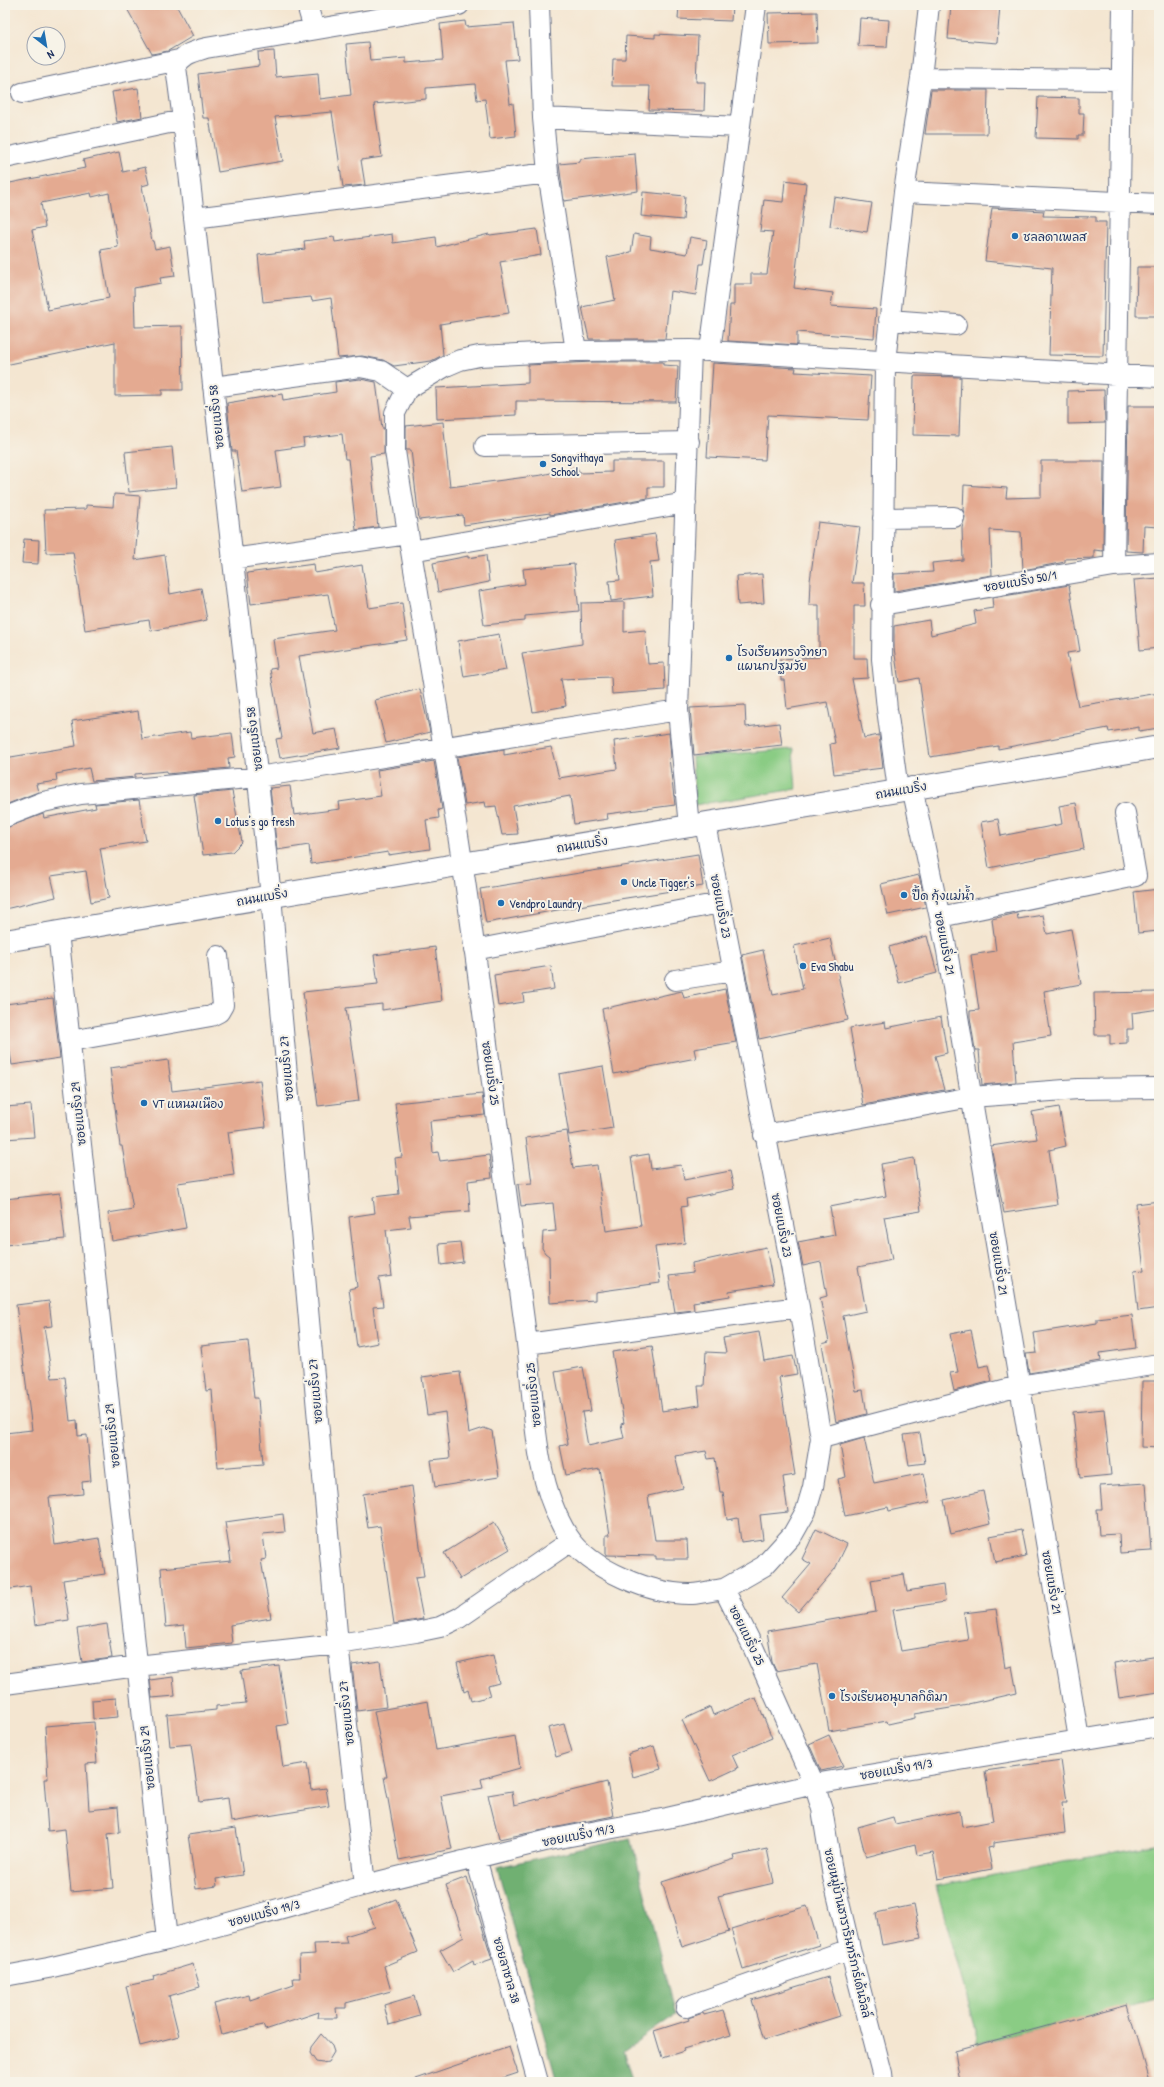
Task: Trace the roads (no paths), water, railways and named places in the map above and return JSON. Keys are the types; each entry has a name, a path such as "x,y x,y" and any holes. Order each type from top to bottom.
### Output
{"main road":[{"name":"ถนนแบริ่ง","path":"5,941 697,826 905,789 1159,747"}],"street":[{"path":"306,5 314,29"},
{"path":"22,93 179,60 186,54 206,48 460,5"},
{"path":"539,5 543,118 548,174 576,351"},
{"name":"ซอยแบริ่ง 23","path":"724,1589 764,1566 793,1534 806,1511 813,1487 822,1438 799,1307 764,1135 720,904 697,826 678,710 689,442 701,351 740,127 756,5"},
{"name":"ซอยแบริ่ง 21","path":"929,5 921,78 904,192 885,362 881,605 883,666 905,789 940,917 1079,1739"},
{"path":"1114,566 1123,5"},
{"name":"ซอยแบริ่ง 58","path":"179,60 176,67 271,896"},
{"path":"921,78 1121,80"},
{"path":"543,118 740,127"},
{"path":"5,158 183,120"},
{"path":"194,218 548,174"},
{"path":"904,192 1121,201 1159,204"},
{"path":"889,320 956,325"},
{"path":"213,387 360,367 380,371 407,389 446,366 460,360 479,356 576,351 701,351 1117,376 1159,377"},
{"name":"ซอยแบริ่ง 25","path":"407,389 395,413 395,450 462,864 527,1344 542,1466 548,1493 557,1518 571,1541 603,1566 627,1580 657,1590 692,1594 724,1589 753,1647 814,1784"},
{"path":"485,446 689,442"},
{"path":"232,559 409,542 686,503"},
{"path":"883,518 954,517"},
{"name":"ซอยแบริ่ง 50/1","path":"881,605 1114,566 1159,563"},
{"path":"5,817 43,802 81,794 258,777 444,746 678,710"},
{"path":"940,917 1136,876 1125,813"},
{"name":"ซอยแบริ่ง 27","path":"271,896 338,1644 365,1885"},
{"path":"474,950 720,904"},
{"name":"ซอยแบริ่ง 29","path":"58,932 167,1940"},
{"path":"70,1041 211,1016 219,1012 223,1005 218,956"},
{"path":"675,980 733,971"},
{"path":"764,1135 971,1097 1078,1089 1159,1088"},
{"path":"527,1344 799,1307"},
{"path":"822,1438 1019,1386 1159,1364"},
{"path":"5,1684 137,1666 338,1644 440,1627 466,1614 571,1541"},
{"name":"ซอยแบริ่ง 19/3","path":"5,1976 48,1968 167,1940 365,1885 549,1840 667,1818 814,1784 1079,1739 1159,1727"},
{"name":"ซอยหมู่บ้านธารารินทร์การ์เด้นวิลล์","path":"814,1784 822,1808 833,1877 883,2082"},
{"name":"ซอยลาซาล 38","path":"476,1858 538,2082"},
{"path":"686,2007 850,1948"}],"place":[{"name":"ชลลดาเพลส","path":"1015,236"},
{"name":"Songvithaya School","path":"543,464"},
{"name":"โรงเรียนทรงวิทยา แผนกปฐมวัย","path":"729,658"},
{"name":"Lotus's go fresh","path":"218,821"},
{"name":"Uncle Tigger's","path":"624,882"},
{"name":"ปื้ด กุ้งแม่น้ำ","path":"904,895"},
{"name":"Vendpro Laundry","path":"501,903"},
{"name":"Eva Shabu","path":"803,966"},
{"name":"VT แหนมเนือง","path":"144,1103"},
{"name":"โรงเรียนอนุบาลกิติมา","path":"832,1696"}]}
